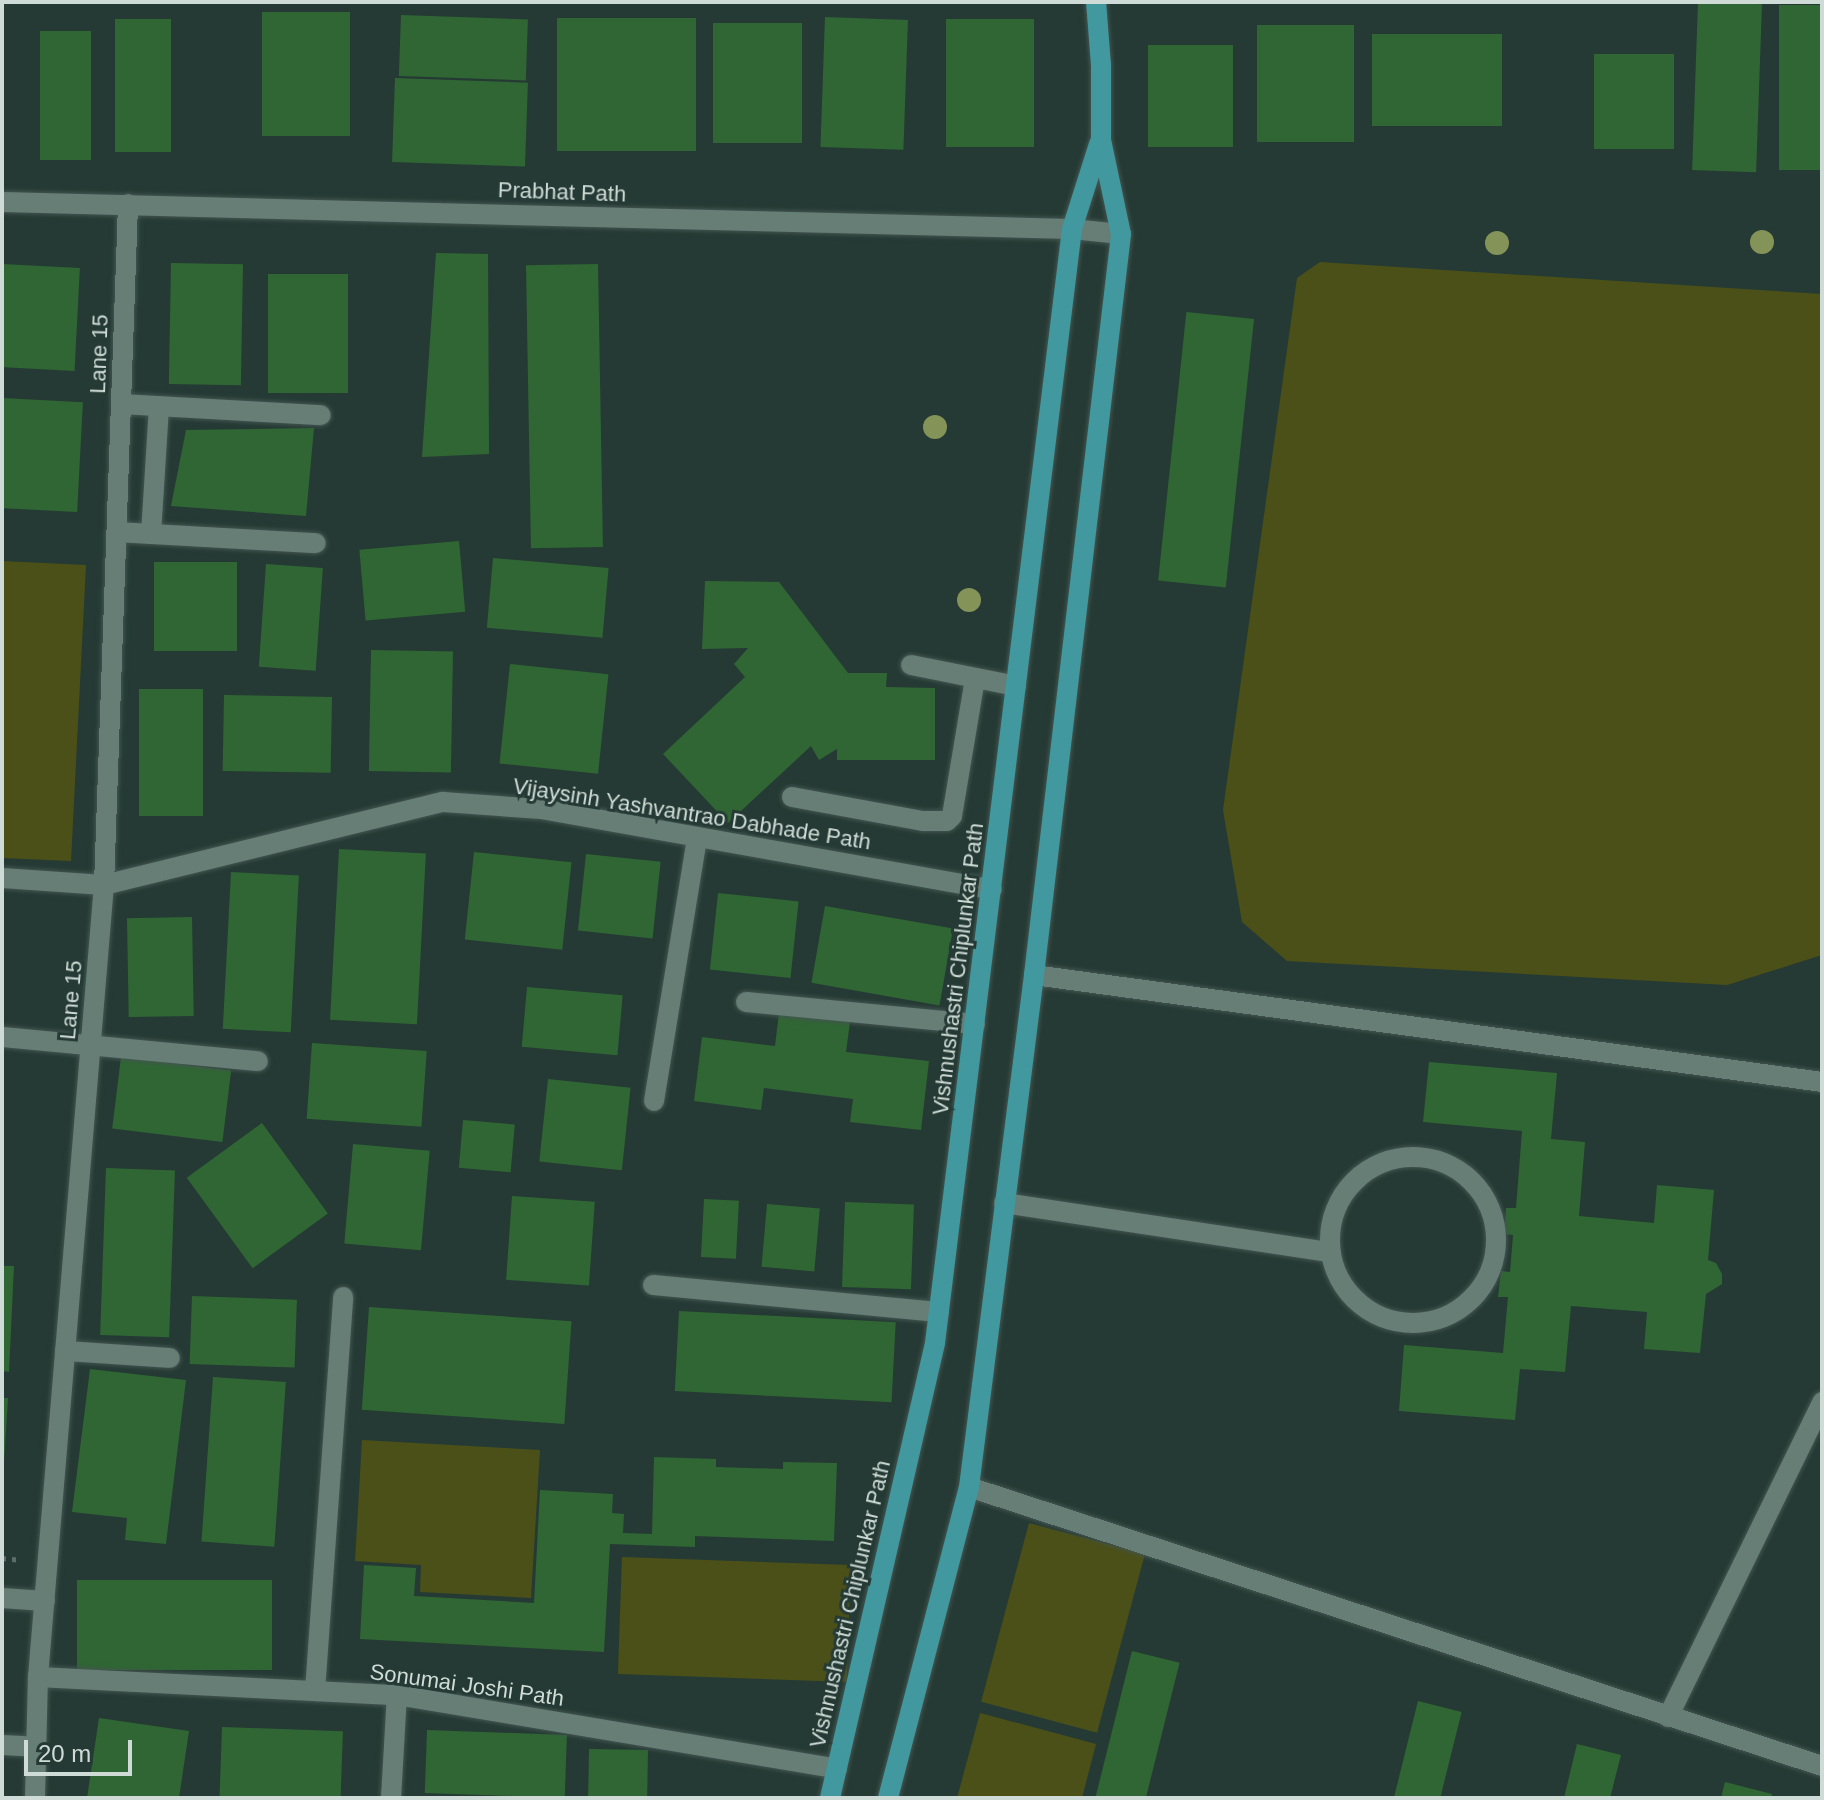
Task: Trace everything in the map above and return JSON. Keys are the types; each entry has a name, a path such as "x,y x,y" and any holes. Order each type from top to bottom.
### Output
{"main road":[{"name":"Vishnushastri Chiplunkar Path","path":"888,1798 969,1487 1034,975 1121,234 1101,140 1101,65 1096,2"},
{"name":"Vishnushastri Chiplunkar Path","path":"830,1798 939,1312 1072,229 1101,140"}],"street":[{"name":"Prabhat Path","path":"2,202 1072,229 1121,234"},
{"name":"Lane 15","path":"35,1798 38,1677 104,885 128,204"},
{"path":"122,404 321,415"},
{"path":"151,534 159,406"},
{"path":"117,532 316,543"},
{"path":"911,665 1016,686"},
{"path":"792,797 923,821 947,821 952,816 975,679"},
{"name":"Vijaysinh Yashvantrao Dabhade Path","path":"2,878 104,885 443,802 541,809 992,889"},
{"path":"654,1101 697,837"},
{"path":"1034,975 1822,1082"},
{"path":"746,1002 975,1024"},
{"path":"2,1037 258,1061"},
{"path":"1416,1156 1445,1163 1469,1178 1487,1201 1496,1229 1495,1257 1484,1284 1464,1306 1439,1319 1410,1323 1381,1317 1356,1302 1339,1279 1329,1252 1331,1222 1342,1196 1362,1174 1387,1160 1416,1156"},
{"path":"1004,1203 1329,1252"},
{"path":"653,1285 939,1312"},
{"path":"315,1691 343,1297"},
{"path":"65,1351 170,1358"},
{"path":"1668,1717 1822,1402"},
{"path":"969,1487 1822,1766"},
{"path":"2,1598 45,1601"},
{"name":"Sonumai Joshi Path","path":"38,1677 397,1695 837,1769"},
{"path":"391,1798 397,1695"},
{"path":"2,1745 36,1747"}],"green space":[{"path":"1320,262 1822,294 1822,955 1727,985 1287,961 1242,922 1223,810 1297,278"},
{"path":"2,561 86,565 71,861 2,858"},
{"path":"362,1440 540,1450 531,1598 420,1592 421,1565 355,1561"},
{"path":"1029,1523 1145,1554 1097,1733 981,1702"},
{"path":"622,1557 851,1565 847,1682 618,1674"},
{"path":"980,1713 1096,1744 1082,1798 957,1798"}],"building":[{"path":"1698,2 1762,4 1756,172 1692,170"},
{"path":"1779,5 1822,5 1822,170 1779,170"},
{"path":"262,12 350,12 350,136 262,136"},
{"path":"401,15 528,19 526,80 399,76"},
{"path":"825,17 908,20 903,150 820,147"},
{"path":"557,18 696,18 696,151 557,151"},
{"path":"115,19 171,19 171,152 115,152"},
{"path":"946,19 1034,19 1034,147 946,147"},
{"path":"713,23 802,23 802,143 713,143"},
{"path":"1257,25 1354,25 1354,142 1257,142"},
{"path":"40,31 91,31 91,160 40,160"},
{"path":"1372,34 1502,34 1502,126 1372,126"},
{"path":"1148,45 1233,45 1233,147 1148,147"},
{"path":"1594,54 1674,54 1674,149 1594,149"},
{"path":"395,78 528,83 525,167 392,162"},
{"path":"436,253 488,254 489,454 422,457"},
{"path":"171,263 243,264 241,385 169,384"},
{"path":"2,264 80,268 75,371 2,367"},
{"path":"598,264 603,547 531,548 526,265"},
{"path":"268,274 348,274 348,393 268,393"},
{"path":"1186,312 1254,319 1226,588 1158,580"},
{"path":"2,398 83,402 77,512 2,508"},
{"path":"314,428 306,516 171,506 186,430"},
{"path":"459,541 465,612 366,620 359,550"},
{"path":"493,558 609,568 602,638 487,628"},
{"path":"154,562 237,562 237,651 154,651"},
{"path":"266,564 323,568 316,671 259,667"},
{"path":"705,581 779,582 848,673 887,673 886,687 935,688 935,760 837,760 837,749 819,760 811,746 728,823 663,754 745,677 734,664 748,648 702,649"},
{"path":"371,650 453,651 451,772 369,771"},
{"path":"510,664 608,674 598,774 500,763"},
{"path":"139,689 203,689 203,816 139,816"},
{"path":"224,695 332,697 331,773 223,771"},
{"path":"339,849 426,854 417,1024 330,1020"},
{"path":"474,852 571,862 562,950 465,940"},
{"path":"586,854 661,862 653,938 578,931"},
{"path":"231,872 299,876 291,1032 223,1029"},
{"path":"718,893 799,901 791,978 710,970"},
{"path":"825,906 953,929 939,1005 811,983"},
{"path":"192,917 194,1016 129,1017 127,918"},
{"path":"527,987 623,995 617,1055 522,1047"},
{"path":"779,1013 850,1022 846,1052 929,1061 921,1130 850,1122 853,1099 764,1088 761,1110 694,1101 702,1037 775,1046"},
{"path":"312,1043 427,1051 421,1127 307,1119"},
{"path":"121,1057 231,1071 222,1142 112,1128"},
{"path":"1429,1062 1557,1073 1551,1139 1585,1142 1579,1216 1654,1223 1657,1185 1714,1190 1708,1260 1716,1263 1722,1274 1722,1284 1706,1294 1700,1353 1644,1349 1647,1312 1571,1306 1565,1372 1520,1369 1515,1420 1399,1411 1404,1345 1503,1353 1508,1297 1498,1297 1501,1271 1510,1272 1513,1235 1504,1234 1506,1208 1516,1208 1522,1131 1423,1122"},
{"path":"548,1079 631,1088 622,1170 539,1162"},
{"path":"463,1120 515,1125 511,1172 459,1168"},
{"path":"262,1123 328,1214 253,1268 187,1178"},
{"path":"353,1144 430,1151 421,1250 344,1244"},
{"path":"106,1168 175,1170 169,1337 100,1335"},
{"path":"512,1196 595,1202 589,1286 506,1280"},
{"path":"704,1199 739,1201 736,1259 701,1257"},
{"path":"845,1202 914,1204 911,1289 842,1287"},
{"path":"767,1204 820,1209 814,1271 762,1267"},
{"path":"2,1266 14,1266 9,1372 2,1371"},
{"path":"192,1296 297,1300 295,1368 190,1364"},
{"path":"369,1307 572,1321 564,1424 362,1410"},
{"path":"679,1311 896,1322 892,1402 675,1391"},
{"path":"90,1369 186,1380 166,1544 125,1540 127,1518 72,1512"},
{"path":"213,1377 286,1382 274,1547 201,1542"},
{"path":"2,1398 8,1398 4,1462 2,1462"},
{"path":"654,1457 716,1459 716,1467 783,1469 783,1462 837,1463 834,1541 695,1536 695,1547 610,1544 604,1652 360,1639 364,1565 416,1568 414,1596 534,1603 540,1490 613,1494 612,1513 624,1514 623,1533 652,1534"},
{"path":"77,1580 272,1580 272,1670 77,1670"},
{"path":"1132,1651 1180,1663 1146,1798 1095,1798"},
{"path":"1418,1701 1462,1712 1440,1798 1394,1798"},
{"path":"99,1718 189,1731 179,1798 87,1798"},
{"path":"222,1727 343,1731 341,1798 220,1798"},
{"path":"427,1730 567,1735 565,1798 425,1793"},
{"path":"1577,1744 1621,1755 1610,1798 1564,1798"},
{"path":"589,1749 648,1750 647,1798 588,1798"},
{"path":"1725,1782 1772,1794 1771,1798 1721,1798"}]}
